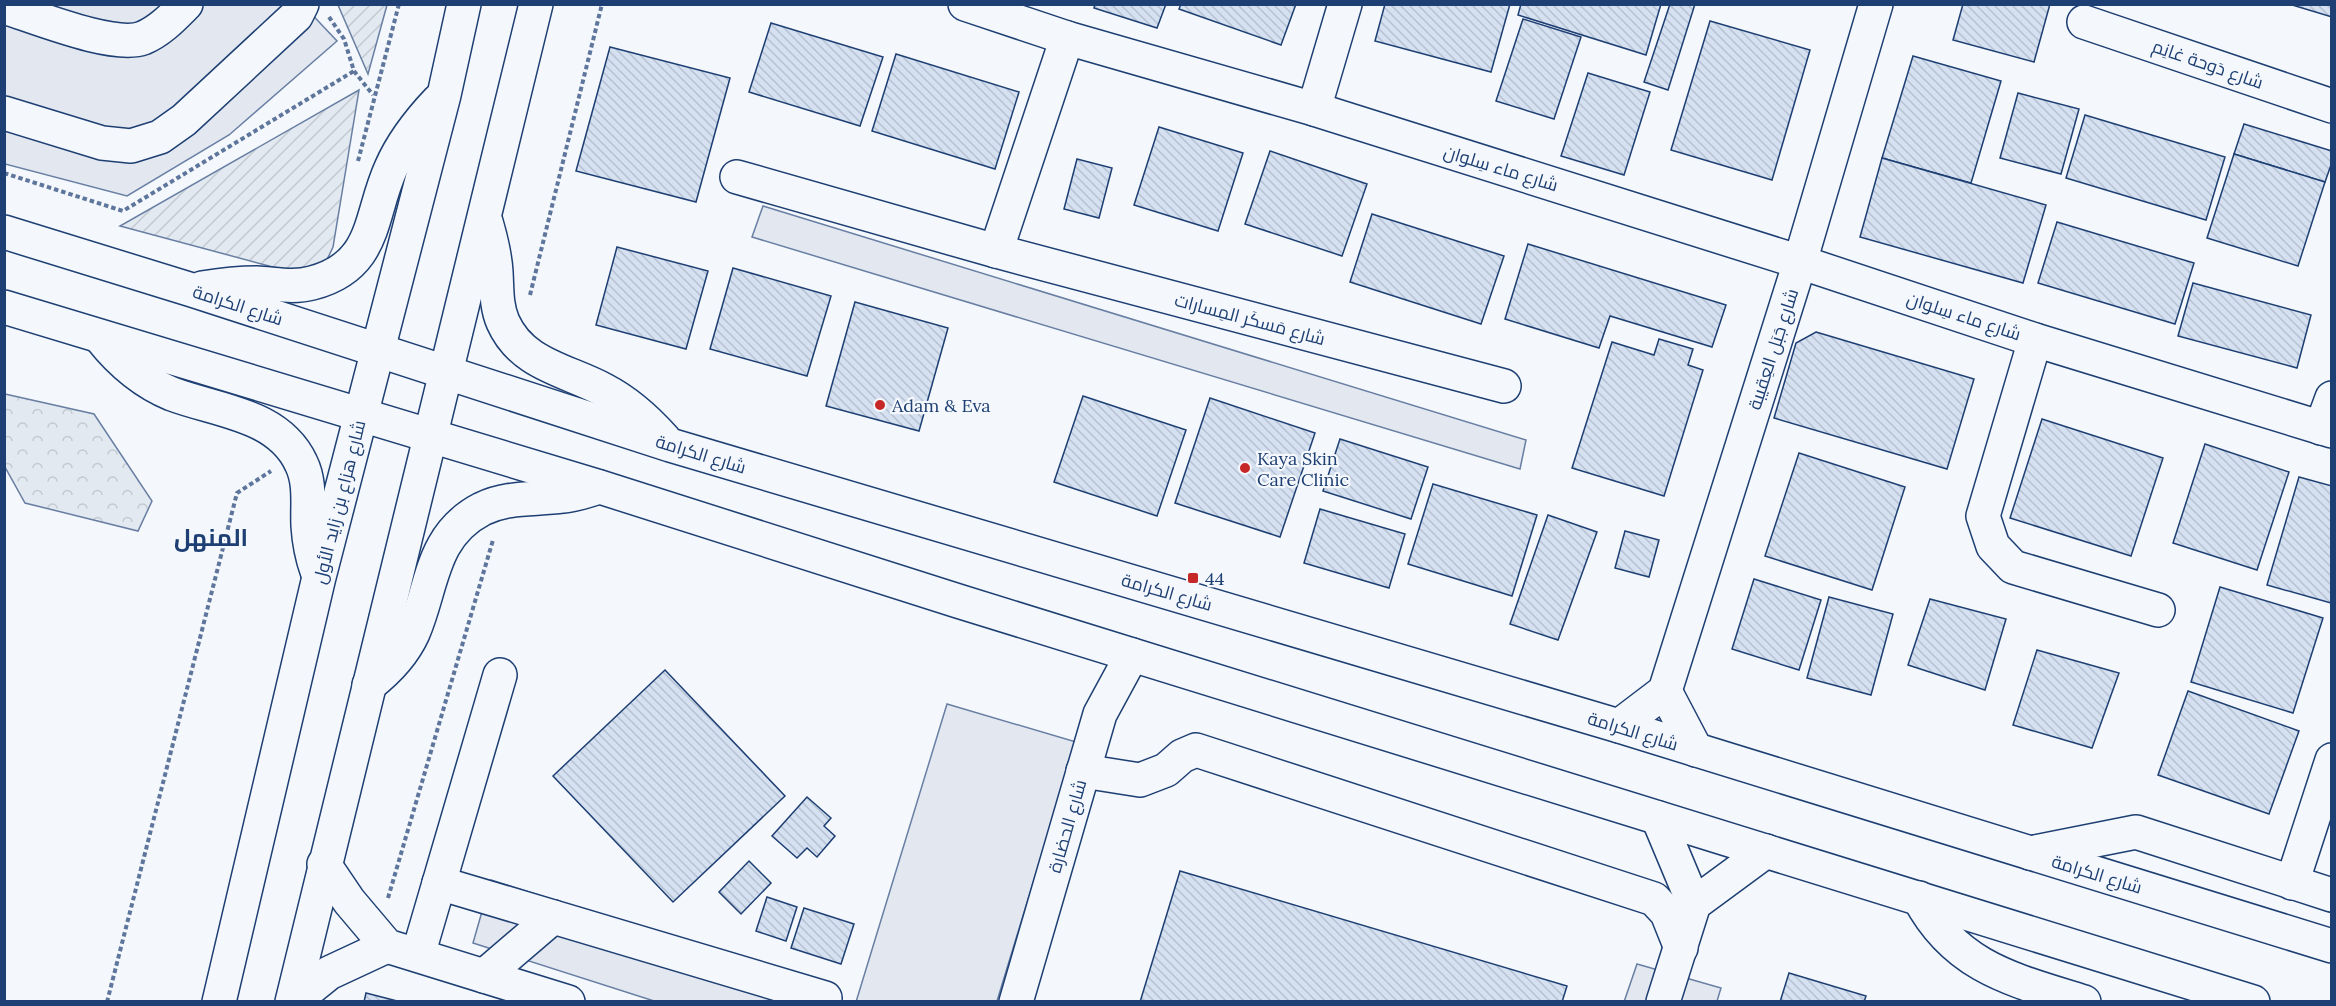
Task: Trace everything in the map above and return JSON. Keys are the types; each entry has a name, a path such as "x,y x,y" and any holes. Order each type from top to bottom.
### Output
{"main road":[{"path":"4,7 104,38 128,41 162,28 186,4"},
{"name":"شارع هزاع بن زايد الأول","path":"219,1002 319,578 444,95 464,4"},
{"path":"292,1002 536,4"},
{"name":"شارع ماء سِلوان","path":"965,4 1067,38 1314,109 1800,262 2035,340 2328,419"},
{"path":"1314,109 1345,4"},
{"name":"شارع جَبَل العِقيبة","path":"1665,691 1800,262 1876,4"},
{"path":"4,113 102,143 117,146 146,143 160,137 184,120 296,16 313,8"},
{"name":"شارع دَوحة غانِم","path":"2084,22 2331,105"},
{"path":"996,252 1067,38"},
{"path":"192,290 236,284 297,286 327,278 341,270 354,259 372,231 386,181 400,150 427,112 444,95"},
{"name":"شارع مَسكَر المِسارات","path":"737,177 996,252 1504,386"},
{"path":"484,215 494,252 500,312 509,333 526,354 538,362 586,381 623,402 640,415 670,445"},
{"name":"شارع الكرامة","path":"4,232 192,290 445,374 670,445 1618,726 2331,946"},
{"path":"4,308 600,487 1132,655 2253,1002"},
{"path":"100,337 124,364 154,386 263,424 281,436 297,454 307,479 310,543 319,578"},
{"name":"شارع ماء سِلوان","path":"2035,340 1983,516 1993,546 2013,567 2158,610"},
{"path":"369,685 394,663 413,634 432,570 446,542 467,519 480,510 511,500 565,496 600,487"},
{"name":"شارع الحضارة","path":"1016,1002 1100,714 1132,655"},
{"path":"418,955 500,675"},
{"path":"1618,726 1665,691 1696,750"},
{"path":"1083,771 1140,780 1166,770 1182,756 1196,750 1654,899 1667,913 1681,948"},
{"path":"2292,883 2331,760"},
{"path":"1658,818 1694,904"},
{"path":"2030,853 2136,832 2331,895"},
{"path":"1663,1002 1694,904 1766,851"},
{"path":"324,864 349,901 382,940 418,955 568,1002"},
{"path":"439,884 825,998 824,1002"},
{"path":"1919,898 1930,921 1972,960 2010,979 2084,1002"},
{"path":"484,976 553,917"},
{"path":"292,1002 329,974 382,940"}],"path":[{"path":"355,172 399,4"},
{"path":"509,333 523,324 602,4"},
{"path":"313,8 344,39 354,71 374,96"},
{"path":"107,1002 237,493 297,454"},
{"path":"382,940 497,528 480,510"}],"green space":[{"path":"338,5 387,5 368,74"},
{"path":"359,90 333,247 325,264 299,274 120,226"},
{"path":"5,394 94,414 152,501 138,531 25,503 5,467"}],"shaded area":[{"path":"4,5 303,5 337,41 229,135 127,196 5,164"},
{"path":"763,206 1526,440 1520,469 752,237"},
{"path":"947,704 1076,742 997,1001 856,1002"},
{"path":"491,880 808,980 803,1001 654,1001 473,943"},
{"path":"1637,964 1721,988 1717,1001 1624,1002"}],"building":[{"path":"1095,4 1166,4 1157,28 1094,8"},
{"path":"1181,4 1296,4 1281,45 1179,9"},
{"path":"1385,4 1510,4 1491,72 1375,41"},
{"path":"1521,4 1661,4 1646,55 1518,15"},
{"path":"1670,4 1695,4 1668,90 1644,82"},
{"path":"1963,4 2050,4 2034,62 1953,40"},
{"path":"2289,4 2332,4 2332,17"},
{"path":"1523,19 1581,37 1554,119 1496,101"},
{"path":"1710,21 1810,50 1772,180 1671,150"},
{"path":"771,23 883,57 860,126 749,92"},
{"path":"610,47 730,78 696,202 576,171"},
{"path":"896,54 1019,92 995,169 872,131"},
{"path":"1913,56 2001,81 1971,183 1882,158"},
{"path":"1588,73 1650,92 1624,175 1561,156"},
{"path":"2018,93 2079,109 2061,174 2000,158"},
{"path":"2085,115 2225,157 2206,220 2066,178"},
{"path":"2244,124 2332,151 2332,162 2325,182 2234,154"},
{"path":"1159,127 1243,153 1218,231 1134,205"},
{"path":"1270,151 1367,184 1342,256 1245,224"},
{"path":"2234,154 2325,182 2298,266 2207,238"},
{"path":"1882,158 2046,205 2023,283 1860,237"},
{"path":"1077,159 1112,168 1099,218 1064,209"},
{"path":"1372,214 1504,256 1481,324 1350,282"},
{"path":"2057,222 2194,263 2175,324 2038,283"},
{"path":"1528,244 1726,305 1712,347 1610,316 1599,348 1505,319"},
{"path":"617,247 708,271 686,349 596,325"},
{"path":"733,268 831,296 807,376 710,349"},
{"path":"2193,283 2311,315 2297,368 2178,336"},
{"path":"855,302 948,328 919,431 826,406"},
{"path":"1816,332 1974,379 1947,469 1774,418 1796,343"},
{"path":"1659,339 1693,349 1688,365 1703,370 1664,496 1572,468 1612,342 1654,355"},
{"path":"1083,396 1186,430 1157,516 1054,482"},
{"name":"Kaya Skin Care Clinic","path":"1210,398 1315,433 1280,537 1175,503"},
{"path":"2042,419 2163,458 2131,556 2010,518"},
{"path":"1340,439 1428,467 1411,519 1323,491"},
{"path":"2205,444 2289,472 2257,570 2173,543"},
{"path":"1799,453 1905,487 1872,590 1765,556"},
{"path":"2299,477 2332,486 2331,603 2267,585"},
{"path":"1433,484 1537,515 1512,596 1408,564"},
{"path":"1320,509 1405,534 1389,588 1304,563"},
{"path":"1548,515 1597,532 1558,640 1510,624"},
{"path":"1625,531 1659,540 1649,577 1615,568"},
{"path":"1754,579 1821,600 1799,670 1732,649"},
{"path":"2220,587 2323,618 2293,713 2191,682"},
{"path":"1829,597 1893,614 1871,695 1807,678"},
{"path":"1930,599 2006,619 1985,690 1908,665"},
{"path":"2037,650 2119,673 2092,748 2013,725"},
{"path":"665,670 785,796 673,902 553,776"},
{"path":"2188,691 2299,731 2269,814 2158,775"},
{"path":"807,797 831,818 824,826 835,836 817,857 807,848 797,858 772,836"},
{"path":"749,861 771,883 741,914 719,892"},
{"path":"1180,871 1567,986 1562,1002 1140,1002"},
{"path":"767,897 797,907 786,941 756,931"},
{"path":"804,908 854,924 841,964 791,948"},
{"path":"1789,973 1866,996 1864,1002 1780,1002"},
{"path":"366,993 401,1002 364,1002"}],"place":[{"name":"Adam & Eva","path":"880,405"},
{"name":"Kaya Skin Care Clinic","path":"1245,468"},
{"name":"44","path":"1193,578"}],"district":[{"name":"المنهل","path":"211,537"}]}
